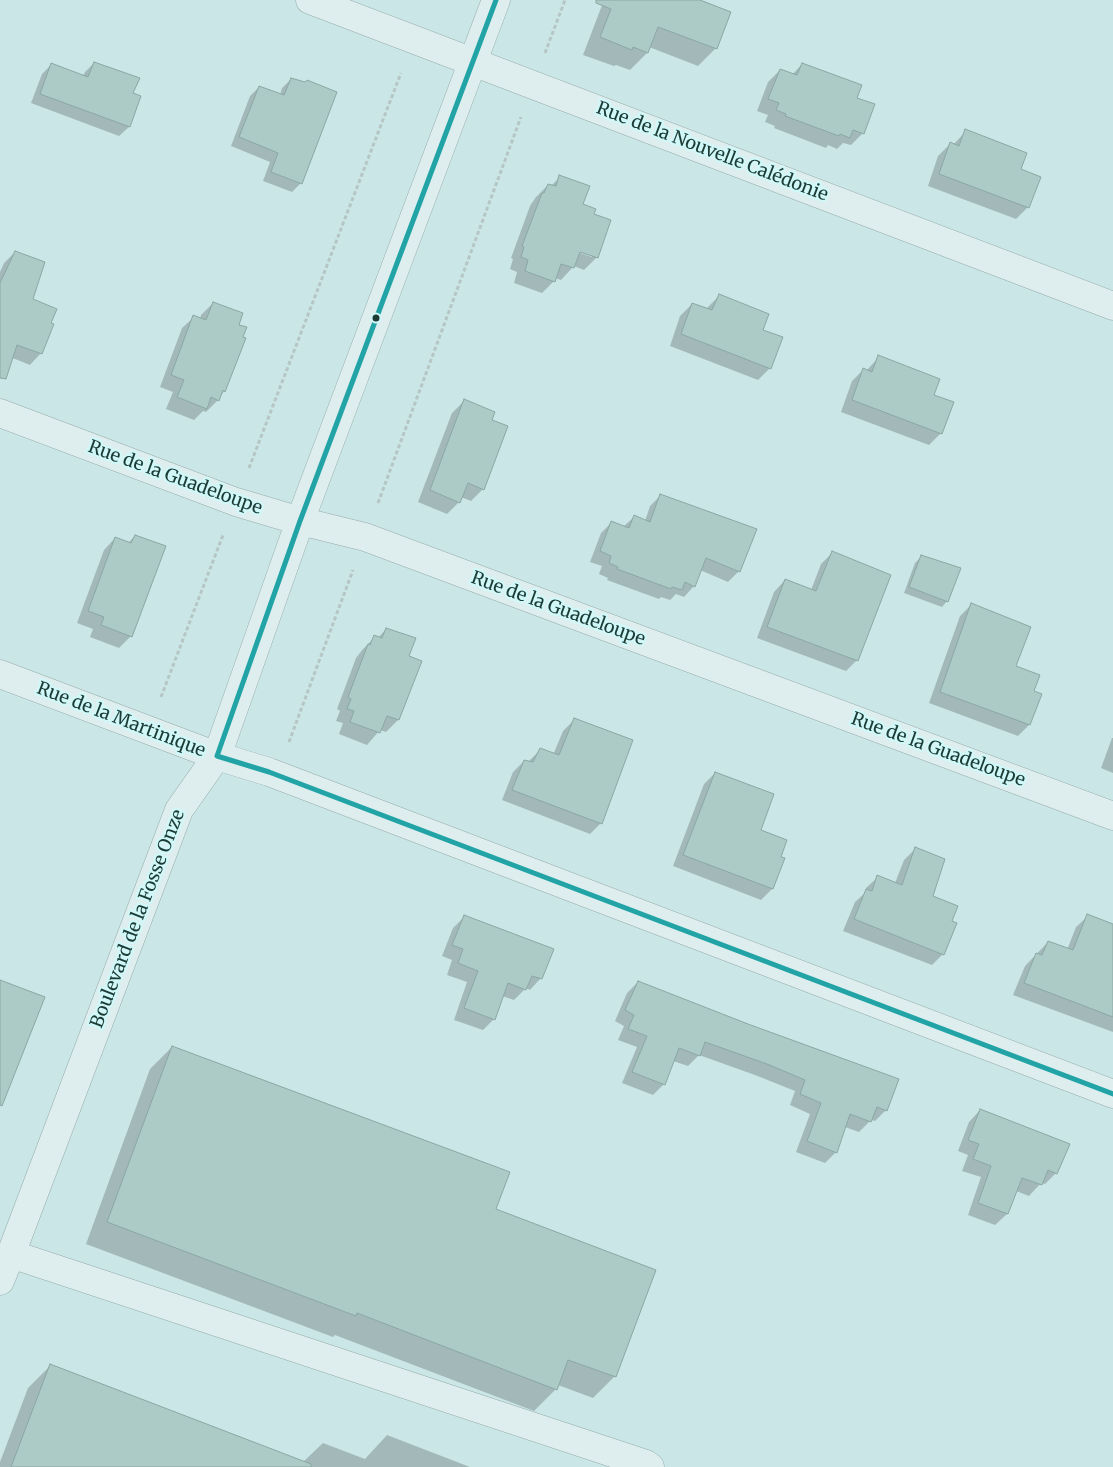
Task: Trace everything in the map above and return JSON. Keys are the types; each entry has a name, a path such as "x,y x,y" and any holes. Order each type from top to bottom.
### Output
{"street":[{"name":"Rue de la Nouvelle Calédonie","path":"310,0 1113,306"},
{"name":"Boulevard de la Fosse Onze","path":"0,1281 179,810 216,756 300,521 496,0"},
{"name":"Rue de la Guadeloupe","path":"0,413 236,502 300,521 365,537 1113,816"},
{"name":"Rue de la Martinique","path":"0,674 216,756 276,775 1113,1094"},
{"path":"11,1254 646,1464 650,1467"}],"path":[{"path":"276,775 566,0"},
{"path":"148,730 414,39"}],"building":[{"path":"596,0 700,0 731,12 717,49 658,27 648,53 633,47 632,50 600,37 611,9 596,3"},
{"path":"94,62 140,78 133,93 141,96 130,127 40,94 51,63 88,77"},
{"path":"802,63 862,85 857,98 875,104 864,134 853,130 850,138 840,134 839,136 785,116 786,114 776,110 779,103 768,99 780,69 797,75"},
{"path":"291,78 305,82 307,80 337,92 302,184 271,172 278,153 239,137 259,86 284,95"},
{"path":"965,129 1027,153 1021,169 1041,177 1029,208 939,174 950,142 959,146"},
{"path":"559,175 590,186 583,204 596,209 594,214 611,220 598,258 580,252 574,268 561,264 555,282 525,271 528,260 521,257 524,247 522,246 542,193 544,193 548,184 556,186"},
{"path":"15,251 45,262 33,299 57,309 51,323 54,324 42,354 17,345 6,379 0,378 0,283"},
{"path":"719,294 769,314 763,330 783,337 771,369 681,334 692,303 712,310"},
{"path":"213,302 243,313 239,325 247,327 243,337 246,338 225,392 223,390 219,401 211,397 207,409 177,397 184,380 171,375 193,315 206,320"},
{"path":"878,355 940,379 934,395 954,402 942,434 852,400 863,368 872,372"},
{"path":"464,399 495,412 492,420 508,426 484,490 468,483 460,503 430,490"},
{"path":"660,494 757,529 740,572 706,558 695,587 685,582 682,590 672,587 671,589 617,569 618,567 609,563 611,556 600,551 611,521 629,528 634,515 650,522"},
{"path":"135,535 166,546 132,637 101,625 104,617 88,611 115,537 131,543"},
{"path":"832,551 891,575 858,661 767,627 785,579 816,591"},
{"path":"921,555 961,568 948,602 909,587"},
{"path":"971,603 1031,627 1016,666 1040,675 1034,691 1042,694 1030,725 940,692"},
{"path":"386,628 416,638 409,656 422,661 399,720 387,716 380,733 350,722 354,711 347,709 351,699 348,697 368,644 370,645 374,635 382,638"},
{"path":"574,718 633,740 602,824 512,790 524,760 533,762 540,748 559,755"},
{"path":"715,772 774,794 761,830 787,840 781,857 785,858 773,889 683,855"},
{"path":"915,847 945,859 933,896 958,906 952,921 957,923 944,955 854,919 866,889 872,891 877,875 902,885"},
{"path":"1087,914 1113,924 1113,1017 1024,983 1036,953 1042,955 1048,941 1073,950"},
{"path":"464,915 554,949 542,979 532,976 526,990 508,983 495,1020 464,1008 478,971 458,963 463,949 452,945"},
{"path":"0,980 45,997 2,1106 0,1105"},
{"path":"638,981 748,1024 899,1079 887,1111 877,1107 871,1122 850,1114 837,1153 807,1141 821,1103 800,1094 805,1080 767,1064 705,1042 700,1056 679,1048 665,1085 632,1072 647,1036 628,1029 634,1015 625,1010"},
{"path":"172,1046 510,1172 496,1209 656,1270 616,1377 568,1360 557,1390 357,1313 356,1316 107,1222"},
{"path":"980,1109 1070,1144 1057,1174 1048,1170 1042,1185 1022,1178 1008,1214 978,1203 991,1166 973,1159 979,1144 968,1140"},
{"path":"50,1364 311,1464 311,1467 11,1467"}],"transit line":[{"path":"496,0 300,521 217,756 269,772 1113,1094"}]}
